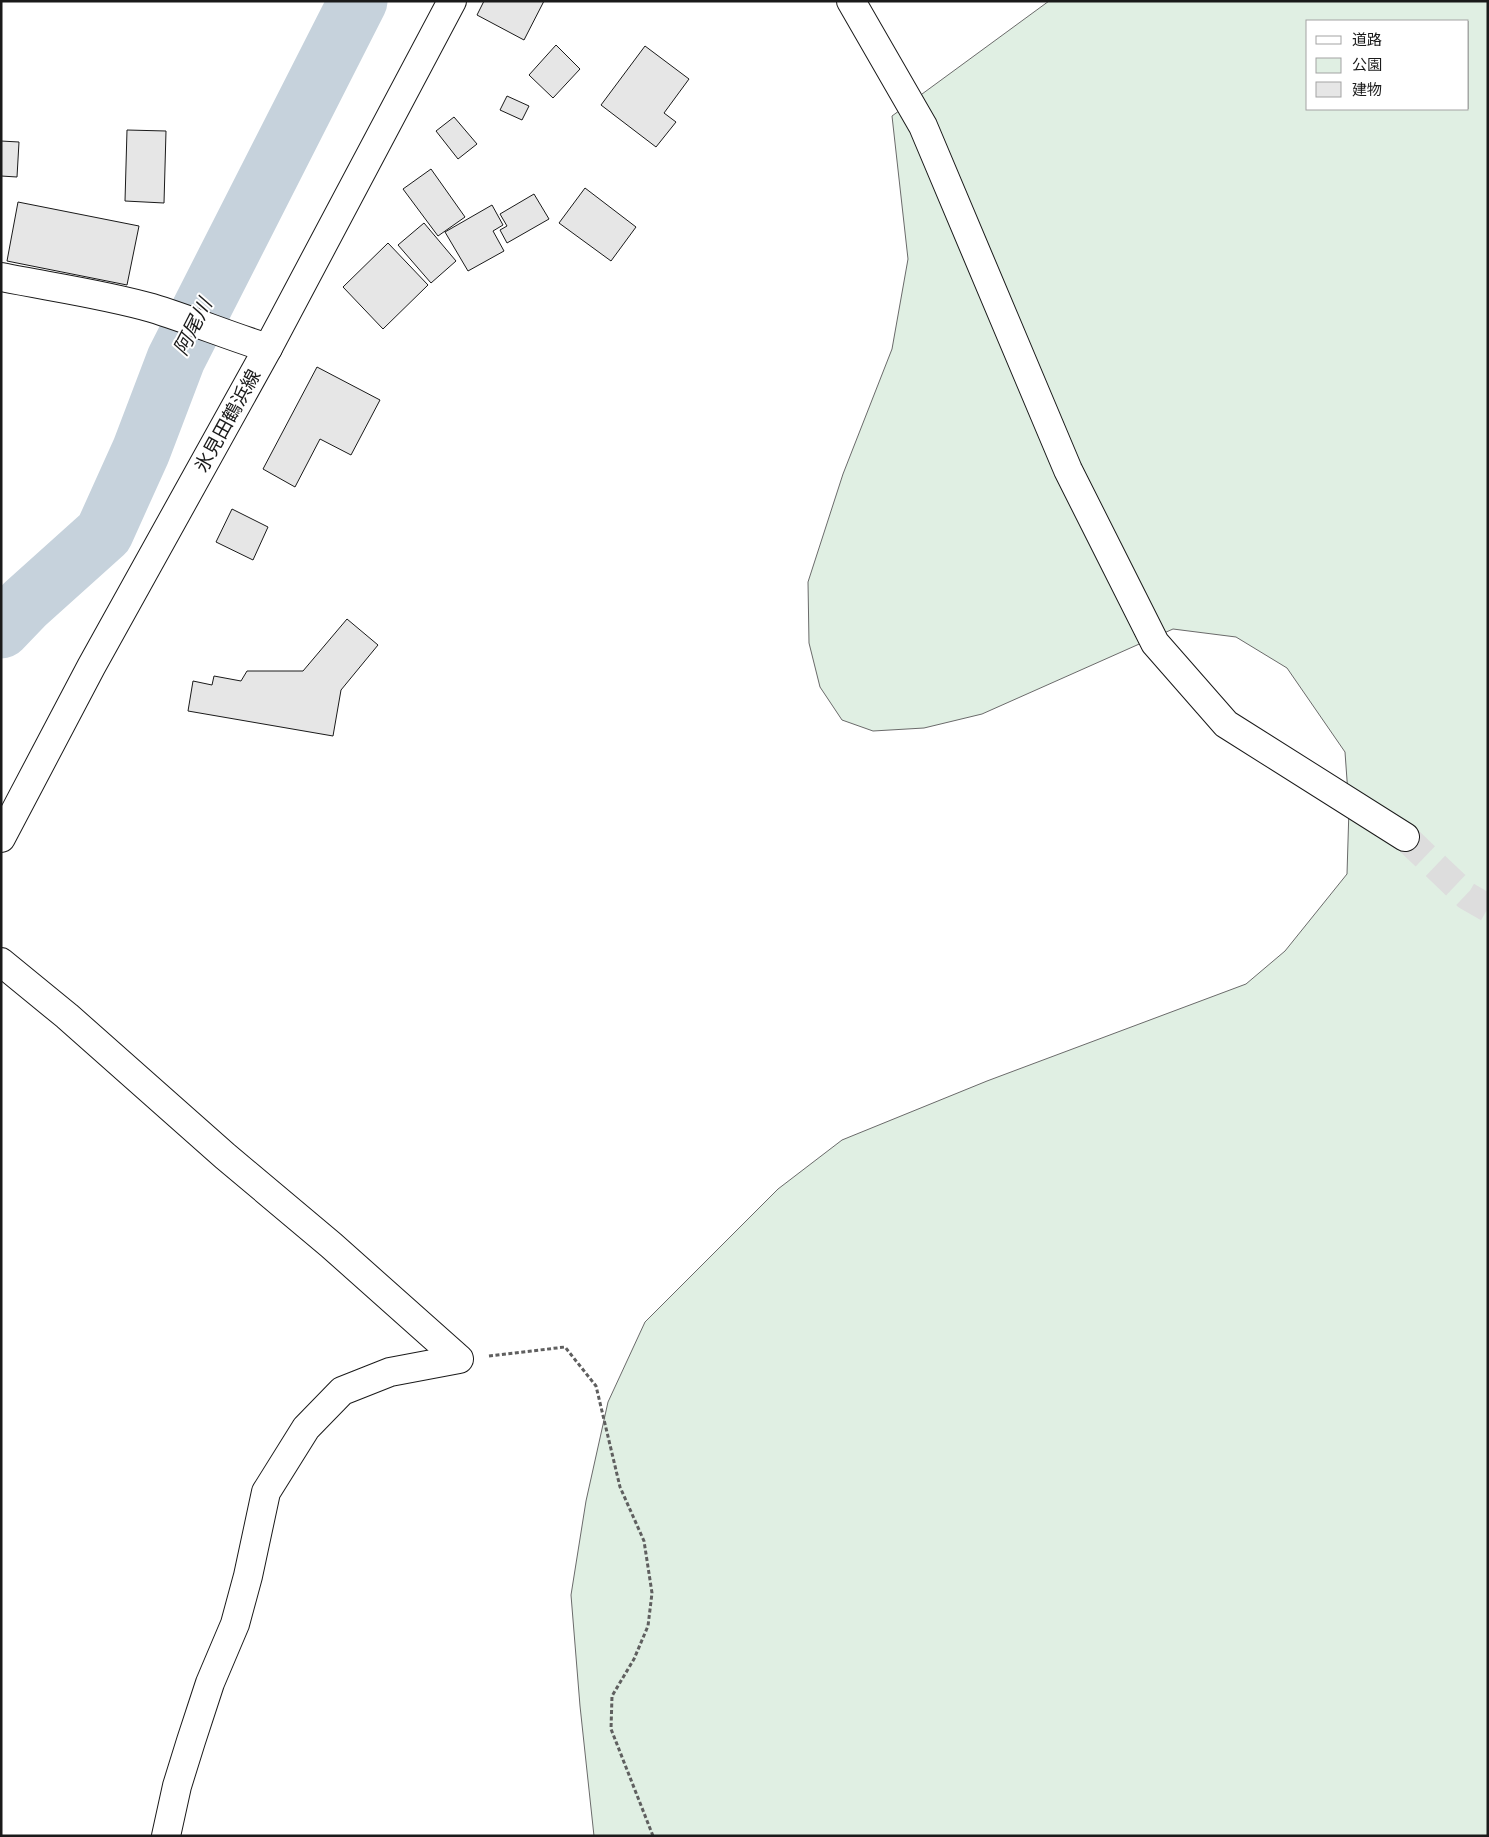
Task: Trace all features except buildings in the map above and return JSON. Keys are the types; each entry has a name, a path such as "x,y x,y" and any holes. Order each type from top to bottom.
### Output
{"street":[{"name":"氷見田鶴浜線","path":"1,838 91,667 268,348 452,1"},
{"path":"851,1 923,126 1068,470 1155,643 1226,724 1405,837"},
{"path":"1,277 151,308 231,337 268,348"},
{"path":"1,962 67,1016 225,1156 331,1245 459,1359"},
{"path":"166,1836 177,1786 190,1741 210,1684 235,1624 248,1576 266,1492 306,1428 342,1391 390,1372 459,1359"}],"path":[{"path":"459,1359 565,1347 596,1386 620,1487 644,1541 652,1593 648,1626 634,1659 612,1696 610,1729 653,1836"}],"green space":[{"path":"1049,1 1488,1 1488,1836 594,1836 580,1706 571,1595 586,1501 608,1402 645,1322 778,1189 842,1140 987,1081 1246,984 1285,951 1347,874 1349,808 1345,752 1287,668 1236,637 1173,629 982,714 924,728 873,731 842,720 820,687 809,643 808,582 843,474 892,349 908,259 892,116"}],"waterway":[{"name":"阿尾川","path":"1,629 25,604 104,533 141,451 176,359 358,1"}],"tunnel":[{"path":"1405,837 1467,896 1488,908"}]}
